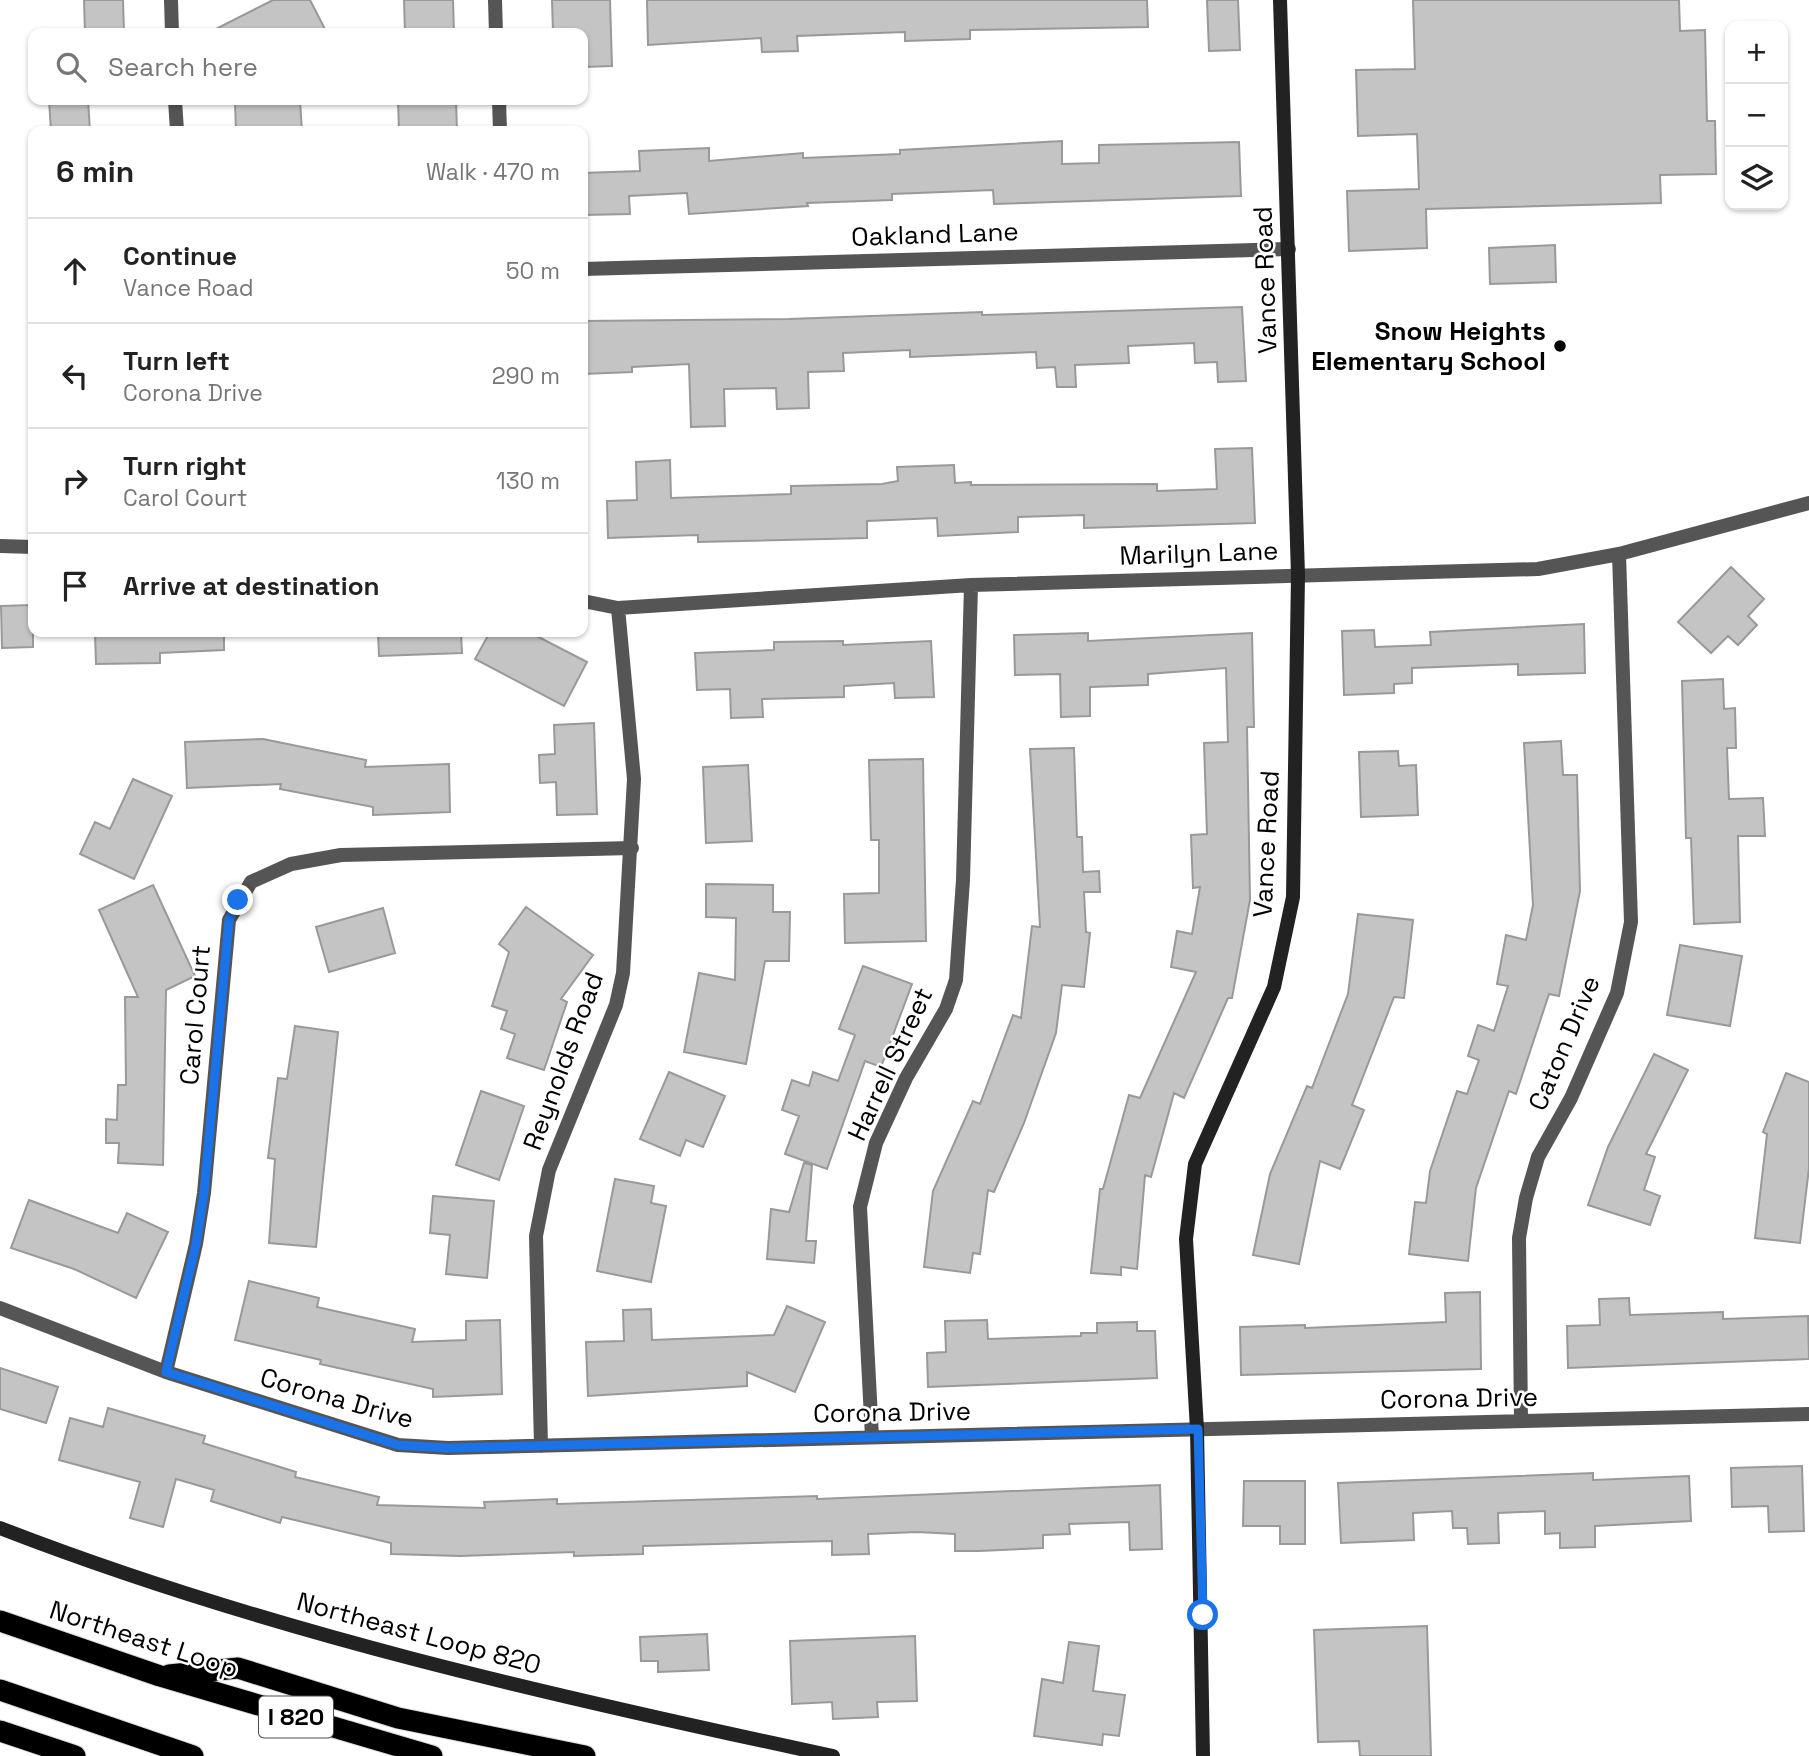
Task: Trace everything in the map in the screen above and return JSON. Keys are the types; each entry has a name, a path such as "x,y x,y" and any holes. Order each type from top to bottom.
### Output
{"highway":[{"name":"Northeast Loop","path":"0,1621 160,1676 432,1756"},
{"path":"160,1676 238,1668 398,1718 522,1746 586,1756"},
{"path":"0,1690 192,1756"},
{"path":"0,1731 75,1756"}],"street":[{"path":"171,0 172,28"},
{"path":"495,0 496,28"},
{"name":"Vance Road","path":"1203,1756 1198,1429 1186,1239 1195,1164 1274,987 1293,897 1298,575 1280,0"},
{"path":"175,105 177,126"},
{"path":"499,105 500,126"},
{"name":"Oakland Lane","path":"588,269 1289,249"},
{"name":"Marilyn Lane","path":"588,602 618,608 971,584 1538,569 1619,554 1809,502"},
{"path":"0,546 28,547"},
{"name":"Caton Drive","path":"1521,1421 1519,1238 1526,1198 1538,1157 1571,1098 1617,993 1631,922 1619,554"},
{"name":"Harrell Street","path":"872,1437 860,1207 876,1143 906,1078 946,1009 956,980 963,880 971,584"},
{"name":"Reynolds Road","path":"541,1446 536,1236 549,1170 616,1005 623,973 632,848 631,720 618,608"},
{"name":"Carol Court","path":"166,1372 196,1244 204,1193 229,920 251,882 291,864 341,855 632,848"},
{"name":"Corona Drive","path":"0,1308 166,1372 398,1445 448,1448 1809,1414"},
{"name":"Northeast Loop 820","path":"0,1528 270,1619 611,1708 833,1756"}],"building":[{"path":"84,0 123,0 124,28 85,28"},
{"path":"273,0 310,0 324,28 218,28"},
{"path":"404,0 453,0 454,28 405,28"},
{"path":"552,0 610,0 612,66 588,67 588,28 553,28"},
{"path":"647,0 1147,0 1148,27 970,30 970,39 905,41 905,32 797,36 798,51 762,52 761,38 648,45"},
{"path":"1207,0 1238,0 1240,50 1209,51"},
{"path":"1413,0 1679,0 1680,31 1705,30 1707,121 1715,121 1716,174 1660,175 1661,203 1426,209 1427,248 1349,251 1347,191 1419,189 1417,134 1358,136 1356,70 1415,69"},
{"path":"49,105 88,105 90,126 51,126"},
{"path":"235,105 300,105 302,126 236,126"},
{"path":"398,105 456,105 457,126 399,126"},
{"path":"1062,141 1062,164 1099,163 1099,145 1239,142 1241,196 994,204 993,190 892,194 892,200 807,203 808,206 689,214 687,193 629,196 630,214 588,215 588,173 640,171 639,151 709,148 709,161 803,153 803,158 900,154 900,150"},
{"path":"1555,245 1556,282 1490,284 1489,248"},
{"path":"1242,307 1246,381 1218,382 1217,362 1195,363 1194,343 1128,346 1129,363 1075,365 1076,387 1057,387 1055,367 1037,368 1036,352 910,357 910,350 843,353 844,371 808,372 809,408 777,409 776,388 724,389 725,426 691,427 689,364 632,367 632,372 588,374 588,321 789,319 982,312 982,315"},
{"path":"1252,448 1255,523 1084,528 1084,515 1018,517 1018,532 938,536 937,518 867,521 867,538 698,542 698,535 608,538 607,501 637,500 636,462 670,460 671,498 791,494 791,486 882,484 898,481 897,467 954,465 955,483 1157,484 1157,491 1217,489 1215,449"},
{"path":"1731,567 1764,599 1748,616 1757,625 1738,645 1728,636 1711,653 1678,622"},
{"path":"28,605 28,637 33,637 33,647 2,648 1,606"},
{"path":"1584,624 1585,673 1518,675 1518,664 1412,668 1412,683 1394,684 1394,693 1344,695 1342,631 1374,630 1375,647 1431,645 1430,632"},
{"path":"1088,633 1088,641 1252,633 1254,727 1247,727 1250,900 1232,998 1228,998 1184,1098 1174,1093 1151,1177 1145,1175 1137,1269 1121,1267 1121,1275 1091,1273 1100,1189 1103,1189 1129,1095 1140,1098 1196,972 1171,967 1177,931 1192,934 1200,887 1193,888 1191,835 1207,834 1204,743 1228,742 1226,668 1148,674 1148,685 1090,687 1090,716 1061,717 1060,674 1015,675 1014,635"},
{"path":"95,637 224,637 224,650 160,653 160,663 96,664"},
{"path":"378,637 461,637 462,653 379,656"},
{"path":"487,637 539,637 587,662 564,706 475,659"},
{"path":"843,641 843,645 931,641 934,697 895,698 894,683 844,686 844,697 762,699 763,717 731,718 730,689 697,690 695,653 774,650 774,642"},
{"path":"1723,679 1724,709 1735,708 1736,748 1727,748 1729,799 1763,798 1765,836 1738,836 1740,922 1694,924 1691,838 1686,838 1682,681"},
{"path":"594,723 597,814 557,815 556,782 540,783 539,755 555,754 554,725"},
{"path":"263,739 366,760 365,767 449,764 450,812 373,815 373,807 280,789 281,784 187,788 185,742"},
{"path":"1561,741 1563,775 1577,775 1580,891 1559,996 1549,994 1516,1094 1509,1091 1476,1188 1468,1261 1409,1254 1415,1202 1426,1203 1430,1171 1457,1091 1467,1094 1479,1060 1468,1056 1478,1025 1494,1031 1508,986 1497,984 1506,935 1526,940 1533,905 1524,743"},
{"path":"1074,748 1077,837 1082,837 1083,872 1099,871 1100,892 1084,892 1086,932 1090,933 1084,987 1062,985 1056,1033 1024,1123 994,1192 988,1190 980,1254 973,1253 970,1273 924,1267 933,1191 973,1101 980,1104 1013,1015 1021,1018 1032,926 1040,927 1030,749"},
{"path":"1398,751 1399,766 1416,765 1418,815 1361,817 1359,752"},
{"path":"923,759 926,941 845,943 844,894 879,893 879,840 871,840 869,760"},
{"path":"748,765 752,841 706,843 703,767"},
{"path":"133,779 172,796 134,879 80,854 95,822 110,829"},
{"path":"706,884 773,885 773,912 790,912 789,961 765,961 746,1064 684,1052 699,973 735,980 736,918 706,917"},
{"path":"153,885 195,976 166,990 163,1165 118,1163 119,1143 106,1143 106,1119 117,1120 118,1085 126,1085 125,997 138,997 99,910"},
{"path":"526,907 593,955 561,999 567,1002 544,1070 507,1058 515,1034 501,1029 507,1011 492,1006 509,952 499,944"},
{"path":"383,908 395,953 329,972 316,927"},
{"path":"1358,914 1413,920 1404,998 1394,997 1352,1105 1364,1110 1340,1169 1320,1161 1299,1264 1253,1255 1270,1174 1307,1086 1312,1088 1348,994"},
{"path":"1680,945 1742,956 1730,1026 1667,1015"},
{"path":"863,966 912,984 881,1067 865,1061 827,1169 785,1154 799,1116 782,1110 792,1080 809,1086 813,1072 838,1081 855,1035 839,1029"},
{"path":"295,1026 338,1032 316,1247 269,1243 275,1159 268,1158 278,1078 287,1079"},
{"path":"1654,1054 1688,1070 1646,1154 1655,1157 1644,1190 1660,1196 1650,1225 1588,1205 1608,1147"},
{"path":"669,1072 725,1096 703,1147 686,1140 680,1156 640,1139"},
{"path":"1786,1073 1809,1082 1809,1168 1800,1243 1755,1238 1767,1134 1763,1132"},
{"path":"481,1091 524,1106 499,1180 456,1165"},
{"path":"804,1163 812,1165 806,1241 816,1241 814,1263 767,1259 771,1209 789,1212"},
{"path":"615,1179 654,1186 651,1203 666,1206 651,1282 597,1271"},
{"path":"433,1196 494,1201 487,1278 446,1274 450,1235 430,1233"},
{"path":"29,1200 118,1233 127,1213 168,1232 136,1298 74,1269 11,1248"},
{"path":"249,1281 319,1298 317,1307 415,1329 412,1342 466,1340 466,1321 500,1320 502,1394 433,1397 433,1389 320,1364 321,1360 235,1340"},
{"path":"1480,1292 1481,1369 1241,1375 1240,1327 1305,1325 1305,1328 1446,1322 1445,1293"},
{"path":"1629,1298 1630,1315 1723,1312 1723,1319 1808,1316 1809,1359 1568,1368 1567,1326 1600,1325 1599,1299"},
{"path":"787,1306 825,1322 795,1392 747,1372 747,1386 588,1396 586,1342 624,1341 623,1310 651,1309 652,1340 774,1335"},
{"path":"987,1320 988,1339 1081,1336 1081,1333 1097,1333 1097,1323 1137,1322 1137,1331 1155,1331 1157,1378 928,1387 927,1353 946,1352 945,1321"},
{"path":"0,1368 58,1387 46,1423 0,1409"},
{"path":"108,1408 205,1436 203,1443 296,1472 295,1477 379,1497 377,1505 485,1508 484,1502 557,1499 557,1504 817,1496 817,1499 1160,1485 1162,1549 1130,1550 1129,1522 1069,1524 1070,1534 1043,1535 1043,1548 979,1551 955,1551 955,1534 917,1532 868,1534 869,1554 832,1555 832,1541 643,1546 643,1554 391,1554 391,1543 282,1517 280,1523 211,1501 214,1490 176,1479 163,1527 130,1518 140,1482 59,1460 70,1418 103,1427"},
{"path":"1802,1466 1804,1531 1769,1532 1768,1506 1732,1507 1731,1468"},
{"path":"1593,1473 1593,1480 1689,1476 1691,1521 1595,1526 1595,1547 1560,1548 1560,1533 1545,1534 1545,1511 1498,1513 1499,1543 1468,1544 1467,1528 1453,1528 1452,1511 1413,1513 1414,1540 1341,1543 1338,1483"},
{"path":"1244,1481 1305,1481 1305,1544 1280,1544 1280,1526 1243,1526"},
{"path":"1427,1626 1431,1756 1360,1756 1359,1741 1318,1742 1314,1630"},
{"path":"707,1634 709,1670 658,1672 658,1661 641,1661 640,1637"},
{"path":"915,1636 917,1701 877,1702 878,1717 833,1719 832,1702 792,1704 790,1641"},
{"path":"1069,1642 1099,1646 1093,1691 1125,1695 1119,1736 1103,1734 1102,1745 1034,1736 1042,1679 1063,1683"}],"place":[{"name":"Snow Heights Elementary School","path":"1560,346"}],"route":[{"path":"238,900 229,920 204,1193 196,1244 166,1372 398,1445 448,1448 1198,1429 1203,1615"}]}
